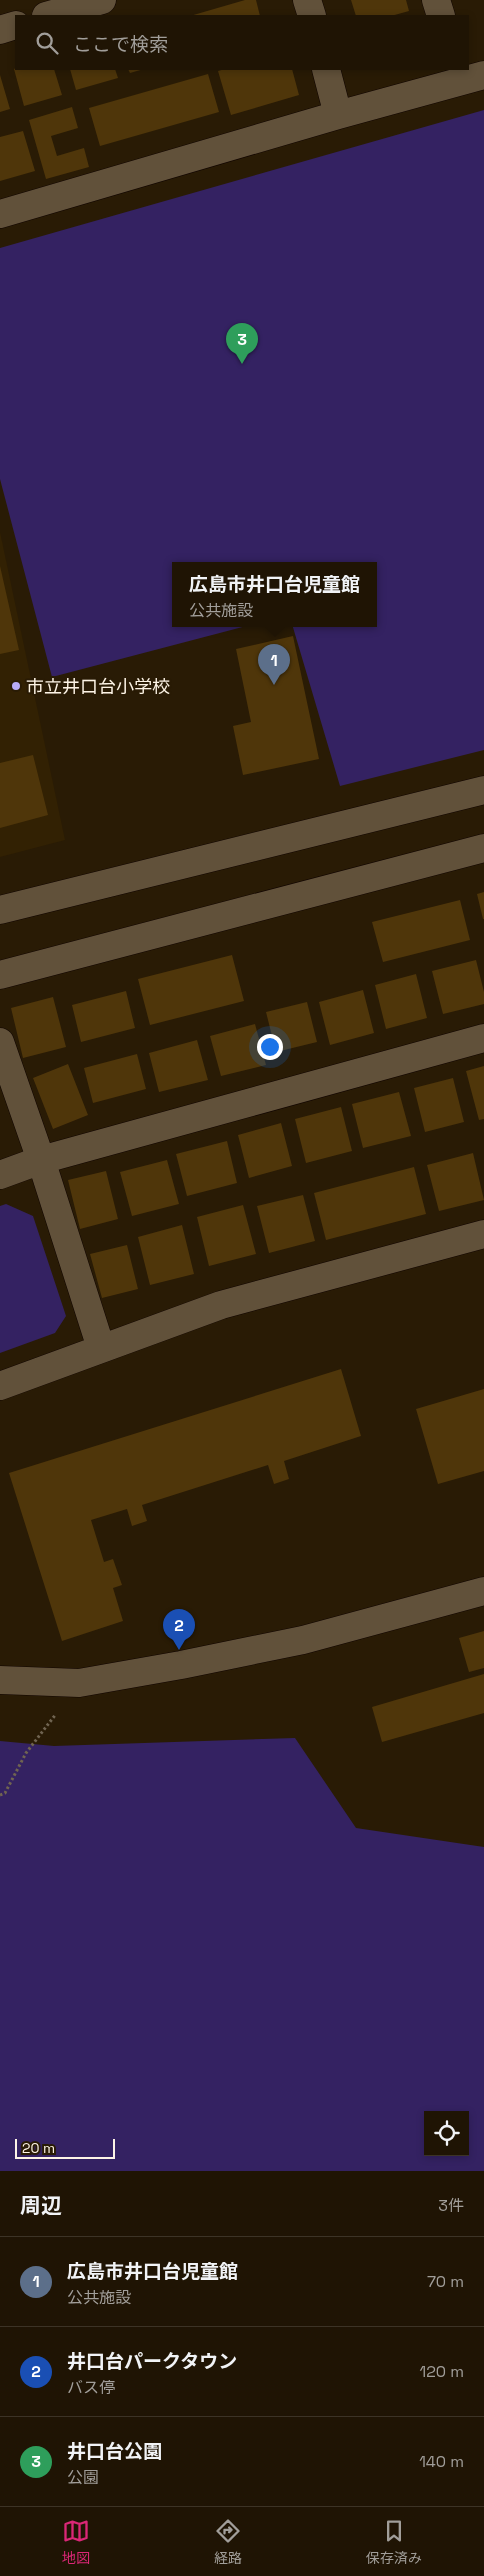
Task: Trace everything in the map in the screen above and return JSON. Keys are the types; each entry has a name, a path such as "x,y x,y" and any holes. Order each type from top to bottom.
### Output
{"street":[{"path":"50,15 102,0"},
{"path":"307,0 312,15"},
{"path":"436,0 441,15"},
{"path":"0,30 15,25"},
{"path":"326,70 338,115"},
{"path":"0,214 338,115 466,75"},
{"path":"0,910 484,790"},
{"path":"0,975 484,848"},
{"path":"0,1175 41,1160 484,1038"},
{"path":"0,1042 41,1160 101,1348"},
{"path":"0,1386 222,1305 484,1234"},
{"path":"0,1680 79,1683 303,1640 484,1591"}],"path":[{"path":"0,1795 5,1793 26,1753 79,1683"}],"shaded area":[{"path":"484,110 484,750 340,786 293,627 377,627 377,562 172,562 172,627 243,627 52,677 0,479 0,248"},
{"name":"市立井口台小学校","path":"0,532 65,840 0,857"},
{"path":"6,1204 33,1216 66,1316 55,1333 0,1353 0,1206"},
{"path":"295,1738 356,1828 484,1847 484,2171 0,2171 0,1741 54,1746"}],"building":[{"path":"245,0 256,0 260,15 193,15"},
{"path":"351,0 406,0 409,11 395,15 356,15"},
{"path":"14,69 54,70 62,95 24,106"},
{"path":"70,70 115,70 118,78 76,90"},
{"path":"128,70 140,70 130,73"},
{"path":"292,70 299,95 231,115 218,71"},
{"path":"208,74 219,112 100,146 89,108"},
{"path":"0,75 10,109 0,112"},
{"path":"72,107 78,128 51,136 57,156 84,148 89,167 46,179 29,120"},
{"path":"23,131 35,171 0,181 0,137"},
{"path":"0,566 19,650 0,654"},
{"path":"293,636 319,759 243,775 233,726 251,722 236,649"},
{"path":"33,755 48,815 0,828 0,763"},
{"path":"484,892 484,919 483,919 477,894"},
{"path":"460,900 470,940 383,962 372,922"},
{"path":"232,955 244,1001 150,1025 138,979"},
{"path":"476,960 484,992 484,1004 443,1014 432,971"},
{"path":"416,974 427,1018 386,1029 375,985"},
{"path":"363,990 374,1033 330,1045 319,1002"},
{"path":"126,991 135,1028 81,1042 72,1005"},
{"path":"53,997 66,1047 23,1058 11,1008"},
{"path":"307,1002 317,1042 276,1052 266,1012"},
{"path":"255,1024 266,1065 221,1076 210,1036"},
{"path":"197,1040 208,1080 159,1092 149,1053"},
{"path":"137,1054 146,1089 93,1103 84,1068"},
{"path":"68,1064 88,1115 53,1129 33,1078"},
{"path":"484,1066 484,1119 479,1120 466,1071"},
{"path":"453,1078 464,1122 425,1132 414,1088"},
{"path":"399,1092 411,1136 363,1148 352,1104"},
{"path":"341,1107 352,1151 306,1163 295,1119"},
{"path":"281,1123 292,1166 249,1178 238,1135"},
{"path":"227,1141 237,1183 187,1196 176,1154"},
{"path":"473,1153 484,1200 439,1211 427,1165"},
{"path":"167,1160 179,1204 132,1216 120,1172"},
{"path":"414,1167 426,1214 326,1240 314,1193"},
{"path":"106,1171 118,1219 80,1229 68,1180"},
{"path":"303,1195 315,1241 269,1253 257,1206"},
{"path":"243,1205 256,1254 209,1266 197,1217"},
{"path":"182,1225 194,1274 150,1285 138,1237"},
{"path":"127,1245 138,1289 102,1298 90,1254"},
{"path":"341,1369 361,1436 284,1461 289,1479 274,1484 268,1465 142,1505 147,1521 132,1526 127,1509 91,1520 104,1562 113,1559 122,1585 113,1588 123,1621 62,1641 9,1473"},
{"path":"484,1389 484,1471 438,1484 416,1409"},
{"path":"484,1631 484,1668 469,1672 459,1638"},
{"path":"484,1674 484,1713 382,1742 372,1707"}],"place":[{"name":"井口台公園","path":"242,364"},
{"name":"広島市井口台児童館","path":"274,685"},
{"name":"市立井口台小学校","path":"16,686"},
{"name":"井口台パークタウン","path":"179,1650"}]}
